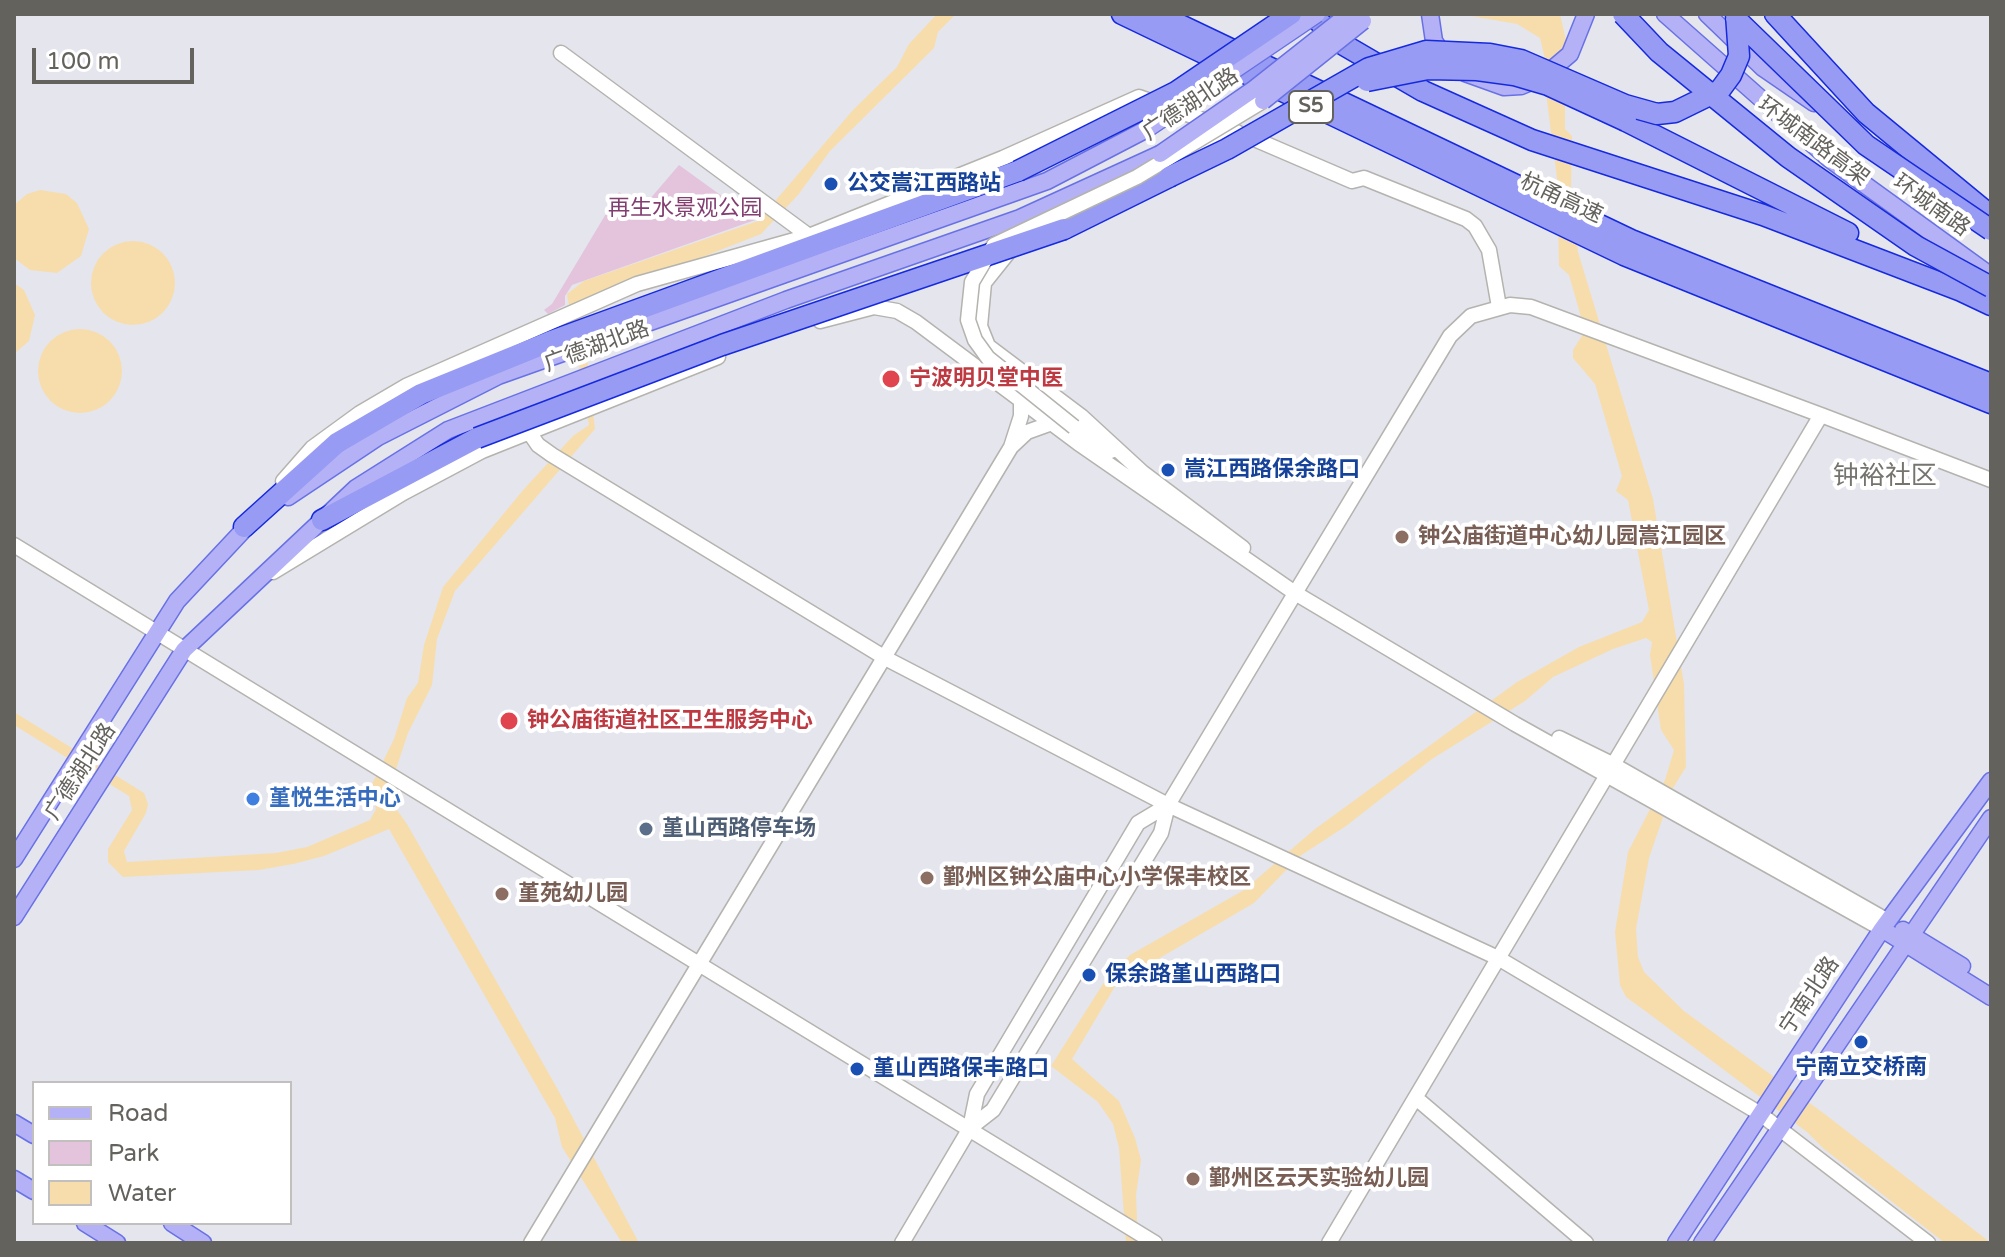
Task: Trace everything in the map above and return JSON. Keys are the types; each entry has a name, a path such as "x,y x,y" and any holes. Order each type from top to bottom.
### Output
{"highway":[{"name":"杭甬高速","path":"1122,14 1627,248 1991,403"},
{"name":"杭甬高速","path":"1157,14 1504,189"},
{"path":"244,527 337,443 421,394 549,342 1018,171 1176,92 1291,14"},
{"path":"1314,14 1344,45 1423,91 1532,140 1792,225 1964,292"},
{"name":"环城南路高架","path":"1623,14 1659,52 1788,157 1916,246 1991,287"},
{"path":"322,520 477,438 722,345 1064,229 1227,149 1369,68 1426,51 1490,54 1521,60 1625,105 1657,114 1675,112 1720,90 1731,75 1739,56 1734,14"},
{"name":"环城南路高架","path":"1734,14 1866,145 1991,230"},
{"path":"1775,14 1866,113 1991,216"},
{"path":"1275,120 1376,78 1428,69 1514,75 1548,85 1626,121 1991,305"},
{"name":"杭甬高速","path":"1627,248 1991,384"}],"main road":[{"name":"广德湖北路","path":"14,859 177,601 244,527 378,437 498,376 1047,181 1147,129 1314,14"},
{"name":"广德湖北路","path":"14,917 184,650 356,488 448,430 786,300 1020,218 1128,171 1160,154 1254,89 1349,14"},
{"path":"1263,101 1328,51 1363,21 1366,14"},
{"path":"1430,14 1434,41 1448,61 1471,77 1504,87 1521,86 1543,77 1570,54 1586,14"},
{"name":"环城南路","path":"1665,14 1828,158 1991,276"},
{"name":"环城南路","path":"1707,14 1763,68 1918,176 1991,222"},
{"name":"宁南北路","path":"1676,1243 1786,1071 1885,925 1991,781"},
{"path":"1702,1243 1991,818"},
{"path":"1885,925 1991,984"},
{"path":"1907,938 1991,997"},
{"path":"14,1123 32,1134"},
{"path":"14,1179 32,1190"},
{"path":"88,1225 117,1243"},
{"path":"175,1225 203,1243"}],"street":[{"path":"561,53 809,236"},
{"path":"244,527 312,448 360,413 406,386 637,284 809,236 1003,158 1139,97 1237,132 1352,181 1364,178 1475,226 1489,250 1499,307"},
{"path":"1263,101 1137,177 994,245 972,282 968,320 975,340 988,358 1074,427 1143,473 1298,589 1464,695 1609,770 1636,793 1681,819 1885,925"},
{"path":"1143,473 1081,416 988,346 980,326 984,283 1013,247 1237,132"},
{"path":"258,581 403,493 482,451 783,331 874,307 897,311 1218,543 1609,770 1885,925"},
{"path":"970,1128 993,1110 1161,833 1168,805 1450,336 1471,316 1499,307 1531,307 1991,480"},
{"path":"1011,447 1021,400"},
{"path":"1329,1243 1821,415"},
{"path":"531,1243 887,659 1011,447 1027,432 1052,423"},
{"path":"529,432 538,445 574,469 887,659 1168,805 1498,958 1760,1111 1928,1243"},
{"path":"14,545 1155,1243"},
{"path":"902,1243 970,1128 977,1094 1138,823 1168,805"},
{"path":"1416,1098 1585,1243"}],"green space":[{"name":"再生水景观公园","path":"679,165 755,220 572,285 565,296 565,305 548,314 544,310 552,304 619,192 643,207"}],"water":[{"path":"937,14 956,14 938,32 934,48 830,151 798,195 761,234 581,305 595,429 455,591 437,639 432,685 408,733 387,796 407,824 557,1088 639,1243 622,1243 562,1147 555,1118 389,829 324,856 293,864 259,870 123,877 108,862 108,849 132,810 129,796 14,725 14,712 144,793 148,804 146,813 124,851 127,862 276,853 307,847 370,820 376,809 370,788 394,739 407,698 418,683 424,645 443,587 524,489 573,436 589,425 567,294 584,281 758,221 853,110 897,67 909,44"},
{"path":"1460,14 1560,14 1571,62 1565,73 1565,129 1572,136 1571,193 1578,252 1653,499 1684,684 1686,767 1673,788 1649,858 1636,929 1638,957 1644,972 1684,1011 1826,1115 1991,1243 1945,1243 1824,1149 1807,1132 1626,997 1620,985 1615,932 1628,852 1665,780 1674,750 1661,730 1650,655 1652,642 1646,638 1613,649 1553,677 1525,701 1432,759 1346,826 1300,856 1254,903 1117,983 1072,1059 1119,1101 1135,1138 1141,1160 1136,1195 1138,1243 1126,1243 1119,1148 1113,1124 1098,1102 1051,1066 1108,976 1130,955 1244,890 1315,829 1517,682 1579,647 1642,622 1649,610 1628,500 1616,491 1622,476 1595,384 1573,358 1573,350 1585,331 1569,275 1559,266 1557,178 1546,93 1546,63 1540,38 1517,24"},
{"path":"40,190 66,194 77,203 89,229 81,256 57,273 30,270 14,258 14,205 27,194"},
{"path":"133,241 149,244 163,253 172,267 175,283 172,299 163,313 149,322 133,325 117,322 103,313 94,299 91,283 94,267 103,253 117,244"},
{"path":"14,283 24,290 35,315 29,341 14,354"},
{"path":"80,329 96,332 115,348 122,371 119,387 103,406 80,413 64,410 45,394 38,371 41,355 57,336"}],"place":[{"name":"公交嵩江西路站","path":"831,184"},
{"name":"宁波明贝堂中医","path":"891,379"},
{"name":"嵩江西路保余路口","path":"1168,470"},
{"name":"钟公庙街道中心幼儿园嵩江园区","path":"1402,537"},
{"name":"钟公庙街道社区卫生服务中心","path":"509,721"},
{"name":"堇悦生活中心","path":"253,799"},
{"name":"堇山西路停车场","path":"646,829"},
{"name":"鄞州区钟公庙中心小学保丰校区","path":"927,878"},
{"name":"堇苑幼儿园","path":"502,894"},
{"name":"保余路堇山西路口","path":"1089,975"},
{"name":"宁南立交桥南","path":"1861,1042"},
{"name":"堇山西路保丰路口","path":"857,1069"},
{"name":"鄞州区云天实验幼儿园","path":"1193,1179"}],"district":[{"name":"钟裕社区","path":"1885,477"}]}
